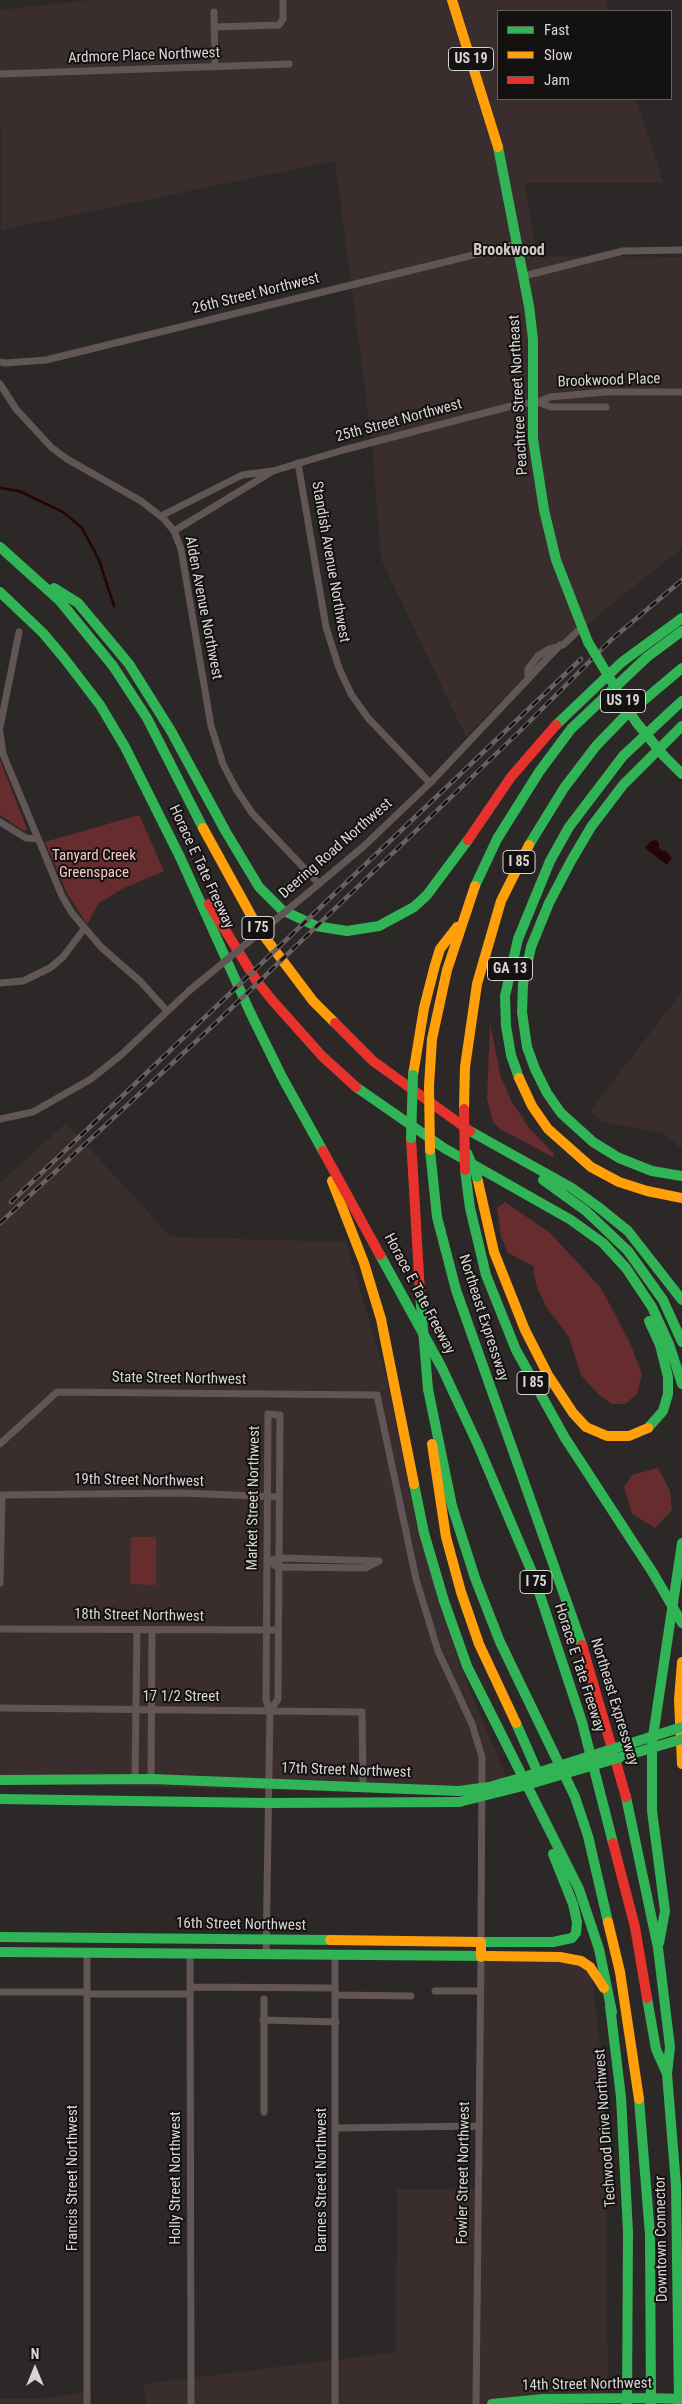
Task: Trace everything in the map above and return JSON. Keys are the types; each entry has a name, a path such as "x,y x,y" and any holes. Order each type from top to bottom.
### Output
{"main road":[{"name":"Peachtree Street Northeast","path":"453,2 501,156 524,276 532,339 536,402 535,462 556,560 588,642 636,722 664,756 682,774"},
{"name":"Horace E Tate Freeway","path":"0,547 36,578 95,641 147,718 228,878 258,928 294,978 331,1021 373,1061 473,1133 572,1188 597,1206 628,1231 682,1300"},
{"path":"36,578 78,604 129,664 172,731 226,832 259,887 282,910 300,920 332,930 379,926 414,907 445,873 506,784 548,733 577,703 622,662 682,618"},
{"name":"Horace E Tate Freeway","path":"0,592 43,633 91,692 129,754 180,857 250,1012 308,1126 442,1368 478,1445 534,1577 582,1722 643,1963 656,2049 667,2074"},
{"name":"Northeast Expressway","path":"667,2074 670,2047 658,1948 639,1851 604,1715 567,1599 456,1290 437,1217 430,1150 429,1086 432,1039 447,970 462,921 497,839 515,807 554,750 600,700 647,658 682,631"},
{"name":"Northeast Expressway","path":"682,668 625,716 596,746 559,795 515,869 491,929 477,984 465,1067 464,1109 465,1170 470,1208 481,1257 494,1300 516,1350 565,1438 653,1572 682,1624"},
{"name":"GA 13","path":"682,701 622,756 568,827 550,860 518,939 505,996 506,1026 511,1055 519,1079 532,1106 548,1129 590,1167 619,1182 647,1191 682,1198"},
{"name":"GA 13","path":"682,726 623,785 570,860 531,947 523,984 522,1012 527,1047 535,1069 546,1094 561,1113 593,1142 619,1158 652,1171 682,1176"},
{"path":"180,857 256,980 292,1024 322,1056 382,1107 444,1148 524,1192 594,1235 626,1268 643,1292 661,1326 682,1384"},
{"path":"462,921 440,949 424,1008 413,1075 411,1138 420,1293 434,1467 446,1537 473,1628 496,1685 540,1777"},
{"path":"308,1126 351,1228 374,1294 394,1377 424,1534 444,1601 467,1666 534,1802 553,1836 588,1911 599,1949 612,2012"},
{"path":"473,1133 558,1191 607,1229 646,1274 663,1300 682,1342"},
{"path":"465,1149 477,1177 487,1226 504,1278 525,1330 558,1390 579,1421 594,1432 618,1438 639,1433 650,1427 664,1411 669,1385 660,1345 644,1310 618,1270 593,1242 570,1223 524,1192"},
{"path":"654,1263 672,1272 682,1284"},
{"path":"428,1389 452,1506 474,1578 500,1642 575,1797 588,1836 620,1972 634,2055 644,2145 650,2235 650,2401"},
{"path":"658,1948 665,1911 652,1811 652,1743 682,1543"},
{"path":"682,1662 679,1700 682,1764"},
{"name":"17th Street Northwest","path":"540,1777 682,1727"},
{"name":"17th Street Northwest","path":"0,1799 268,1803 458,1796 489,1787 540,1777 682,1739"},
{"name":"17th Street Northwest","path":"0,1780 151,1779 269,1782 363,1786 458,1796"},
{"name":"16th Street Northwest","path":"0,1937 481,1942 552,1942 572,1938 576,1933 577,1922 573,1904 534,1802"},
{"path":"598,1879 606,1931 612,2012"},
{"name":"Fowler Street Northwest","path":"481,1942 481,1957"},
{"name":"16th Street Northwest","path":"0,1952 190,1953 335,1957 481,1957"},
{"name":"Techwood Drive Northwest","path":"481,1957 560,1957 581,1961 599,1977 612,2012 620,2097 628,2232 627,2401"},
{"name":"Downtown Connector","path":"667,2074 676,2185 679,2404"},
{"name":"14th Street Northwest","path":"492,2404 544,2399 650,2401 682,2399"}],"street":[{"path":"215,27 279,25 283,19 283,0"},
{"path":"214,12 216,67"},
{"name":"Ardmore Place Northwest","path":"0,74 289,64"},
{"name":"26th Street Northwest","path":"0,362 46,360 518,244"},
{"path":"524,276 607,254 631,250 682,250"},
{"name":"Alden Avenue Northwest","path":"0,384 16,409 52,448 67,459 141,501 161,516 174,531 181,549 211,726 223,764 236,789 252,813 319,884"},
{"name":"Brookwood Place","path":"536,402 550,397 605,392 682,392"},
{"name":"Brookwood Place","path":"536,402 551,407 606,407"},
{"name":"25th Street Northwest","path":"174,531 274,472 298,463 505,407 536,402"},
{"name":"Standish Avenue Northwest","path":"298,463 326,627 338,668 351,694 368,718 430,783"},
{"name":"25th Street Northwest","path":"161,516 242,474 274,472"},
{"name":"Deering Road Northwest","path":"0,1120 33,1112 84,1084 121,1055 190,990 364,846 462,752 528,678 528,669 538,656 549,649 564,645 581,628"},
{"path":"0,727 19,632"},
{"path":"0,732 3,754 62,896 84,929 142,982 167,1011"},
{"path":"0,822 26,838 38,839"},
{"path":"0,983 23,981 50,968 62,957 84,929"},
{"name":"State Street Northwest","path":"0,1444 57,1392 378,1395 416,1579 438,1651 472,1724 482,1757 481,1942"},
{"name":"Market Street Northwest","path":"266,1955 270,1711 266,1700 268,1414 280,1415 278,1699 270,1711"},
{"name":"19th Street Northwest","path":"1,1494 181,1493 278,1497"},
{"path":"0,1583 1,1494"},
{"path":"278,1559 379,1561 365,1568 278,1567 267,1561 278,1559"},
{"name":"18th Street Northwest","path":"0,1629 277,1630"},
{"path":"136,1779 137,1630"},
{"path":"151,1779 152,1630"},
{"name":"17 1/2 Street","path":"0,1708 362,1712 363,1786"},
{"name":"Francis Street Northwest","path":"87,1953 87,2404"},
{"name":"Holly Street Northwest","path":"190,1953 191,2404"},
{"name":"Barnes Street Northwest","path":"334,2404 335,1957"},
{"name":"Fowler Street Northwest","path":"476,2404 481,1957"},
{"path":"435,1991 480,1991"},
{"path":"0,1992 335,1992 411,1996"},
{"path":"264,1999 264,2112"},
{"path":"263,2020 336,2022"},
{"path":"336,2128 479,2126"}],"shaded area":[{"path":"90,0 605,0 609,10 497,10 497,100 636,100 663,183 525,183 537,256 682,257 682,548 620,597 500,701 466,737 381,559 372,443 335,161 1,230 0,10"},
{"path":"656,840 659,843 659,848 664,852 665,850 672,858 667,865 645,848 651,841"},
{"path":"682,992 682,1149 662,1133 602,1122 590,1111"},
{"path":"66,1123 171,1237 346,1242 387,1381 416,1522 460,1666 507,1779 482,1787 353,1792 0,1783 0,1183"},
{"path":"479,1959 590,1961 605,2090 608,2404 146,2404 144,2384 396,2352 397,2189 479,2189"},
{"path":"90,2392 91,2404 0,2404 0,2399 35,2399"}],"green space":[{"path":"0,760 27,829 24,831 0,815"},
{"name":"Tanyard Creek Greenspace","path":"139,815 164,871 122,889 99,903 87,924 68,895 45,842"},
{"path":"490,1023 501,1078 512,1102 530,1129 554,1154 553,1157 500,1129 493,1122 487,1099"},
{"path":"505,1202 550,1233 601,1288 630,1343 642,1374 637,1394 625,1404 612,1404 599,1395 581,1375 569,1337 547,1308 536,1285 533,1266 508,1253 501,1237 497,1208"},
{"path":"658,1468 670,1491 672,1510 655,1528 632,1514 624,1487 632,1475"},
{"path":"131,1537 156,1537 156,1585 130,1584"}],"waterway":[{"path":"0,488 19,491 63,512 82,528 99,560 114,606"}],"railway":[{"path":"0,1223 219,1020 523,728 612,639 682,580"},
{"path":"11,1202 581,659"}],"traffic: fast":[{"path":"498,147 529,306 533,339 533,439 544,510 556,560 588,642"},
{"path":"0,547 60,601 113,666 147,718 203,828"},
{"path":"54,588 78,603 129,664 171,731 226,832 259,887 282,910 316,926 347,931 379,926 414,907 427,895 468,840"},
{"path":"0,592 43,633 64,658 100,705 125,747 180,857 250,1012 282,1077 323,1151"},
{"path":"556,725 622,662 682,618"},
{"path":"475,886 497,839 539,772 571,729 647,657 682,631"},
{"path":"588,642 636,722 664,756"},
{"path":"529,845 564,788 596,746 625,716 682,668"},
{"path":"519,1078 511,1055 506,1026 505,996 518,939 550,861 569,827 623,756 682,701"},
{"path":"682,726 623,785 591,827 571,861 549,903 531,947 523,984 522,1012 527,1047 535,1069 547,1093 561,1113 593,1142 619,1158 652,1171 682,1176"},
{"path":"664,756 682,774"},
{"path":"411,1138 413,1075"},
{"path":"356,1087 444,1148 571,1220 603,1243 626,1268 652,1307 669,1344 682,1384"},
{"path":"470,1131 572,1188 597,1206 628,1231 682,1300"},
{"path":"430,1150 437,1217 456,1290 582,1645"},
{"path":"467,1153 477,1177"},
{"path":"465,1170 470,1208 486,1275 516,1350 565,1438 653,1573"},
{"path":"543,1180 586,1211 628,1251 663,1300 682,1342"},
{"path":"380,1255 442,1368 478,1445 534,1577 582,1722 613,1843"},
{"path":"420,1293 428,1389"},
{"path":"648,1428 663,1411 668,1394 668,1377 660,1345 649,1321"},
{"path":"428,1389 452,1506 475,1578 500,1642 575,1797 588,1836 608,1922"},
{"path":"414,1484 424,1533 444,1601 467,1666 579,1889 599,1949 612,2012"},
{"path":"659,1943 665,1911 652,1811 652,1743 682,1543"},
{"path":"653,1573 682,1623"},
{"path":"516,1723 541,1780"},
{"path":"459,1791 489,1787 524,1777 682,1727"},
{"path":"459,1802 523,1786 682,1739"},
{"path":"0,1780 151,1779 459,1791"},
{"path":"626,1797 658,1948 670,2047 667,2074 676,2185 679,2404"},
{"path":"0,1799 268,1803 459,1802"},
{"path":"481,1942 553,1942 572,1938 576,1933 577,1922 573,1904 553,1854"},
{"path":"0,1937 330,1940"},
{"path":"0,1952 488,1956"},
{"path":"647,1998 656,2049 667,2074"},
{"path":"610,2006 621,2097 628,2232 627,2404"},
{"path":"639,2099 650,2235 651,2404"},
{"path":"492,2404 543,2399 648,2398"},
{"path":"648,2398 682,2399"}],"traffic: slow":[{"path":"452,0 498,147"},
{"path":"203,828 258,928 313,1001 335,1023"},
{"path":"464,1109 465,1067 477,984 501,901 529,845"},
{"path":"429,1086 432,1039 447,970 475,886"},
{"path":"413,1075 424,1008 435,965 440,949 457,927"},
{"path":"519,1078 532,1106 548,1129 591,1167 619,1182 647,1191 682,1198"},
{"path":"429,1086 430,1150"},
{"path":"477,1177 494,1252 525,1330 548,1375 573,1413 586,1427 607,1436 629,1436 648,1428"},
{"path":"332,1181 364,1263 381,1319 414,1484"},
{"path":"432,1444 446,1537 461,1592 479,1644 516,1723"},
{"path":"682,1662 679,1700 682,1764"},
{"path":"608,1922 620,1972 639,2099"},
{"path":"330,1940 481,1942 481,1957"},
{"path":"488,1956 560,1957 581,1961 590,1967 604,1988"}],"traffic: jam":[{"path":"468,840 511,777 556,725"},
{"path":"209,904 256,980 272,1000 322,1056 356,1087"},
{"path":"335,1023 373,1061 470,1131"},
{"path":"464,1109 465,1170"},
{"path":"411,1138 420,1293"},
{"path":"323,1151 380,1255"},
{"path":"582,1645 626,1797"},
{"path":"613,1843 635,1927 647,1998"}],"district":[{"name":"Brookwood","path":"509,251"}]}
